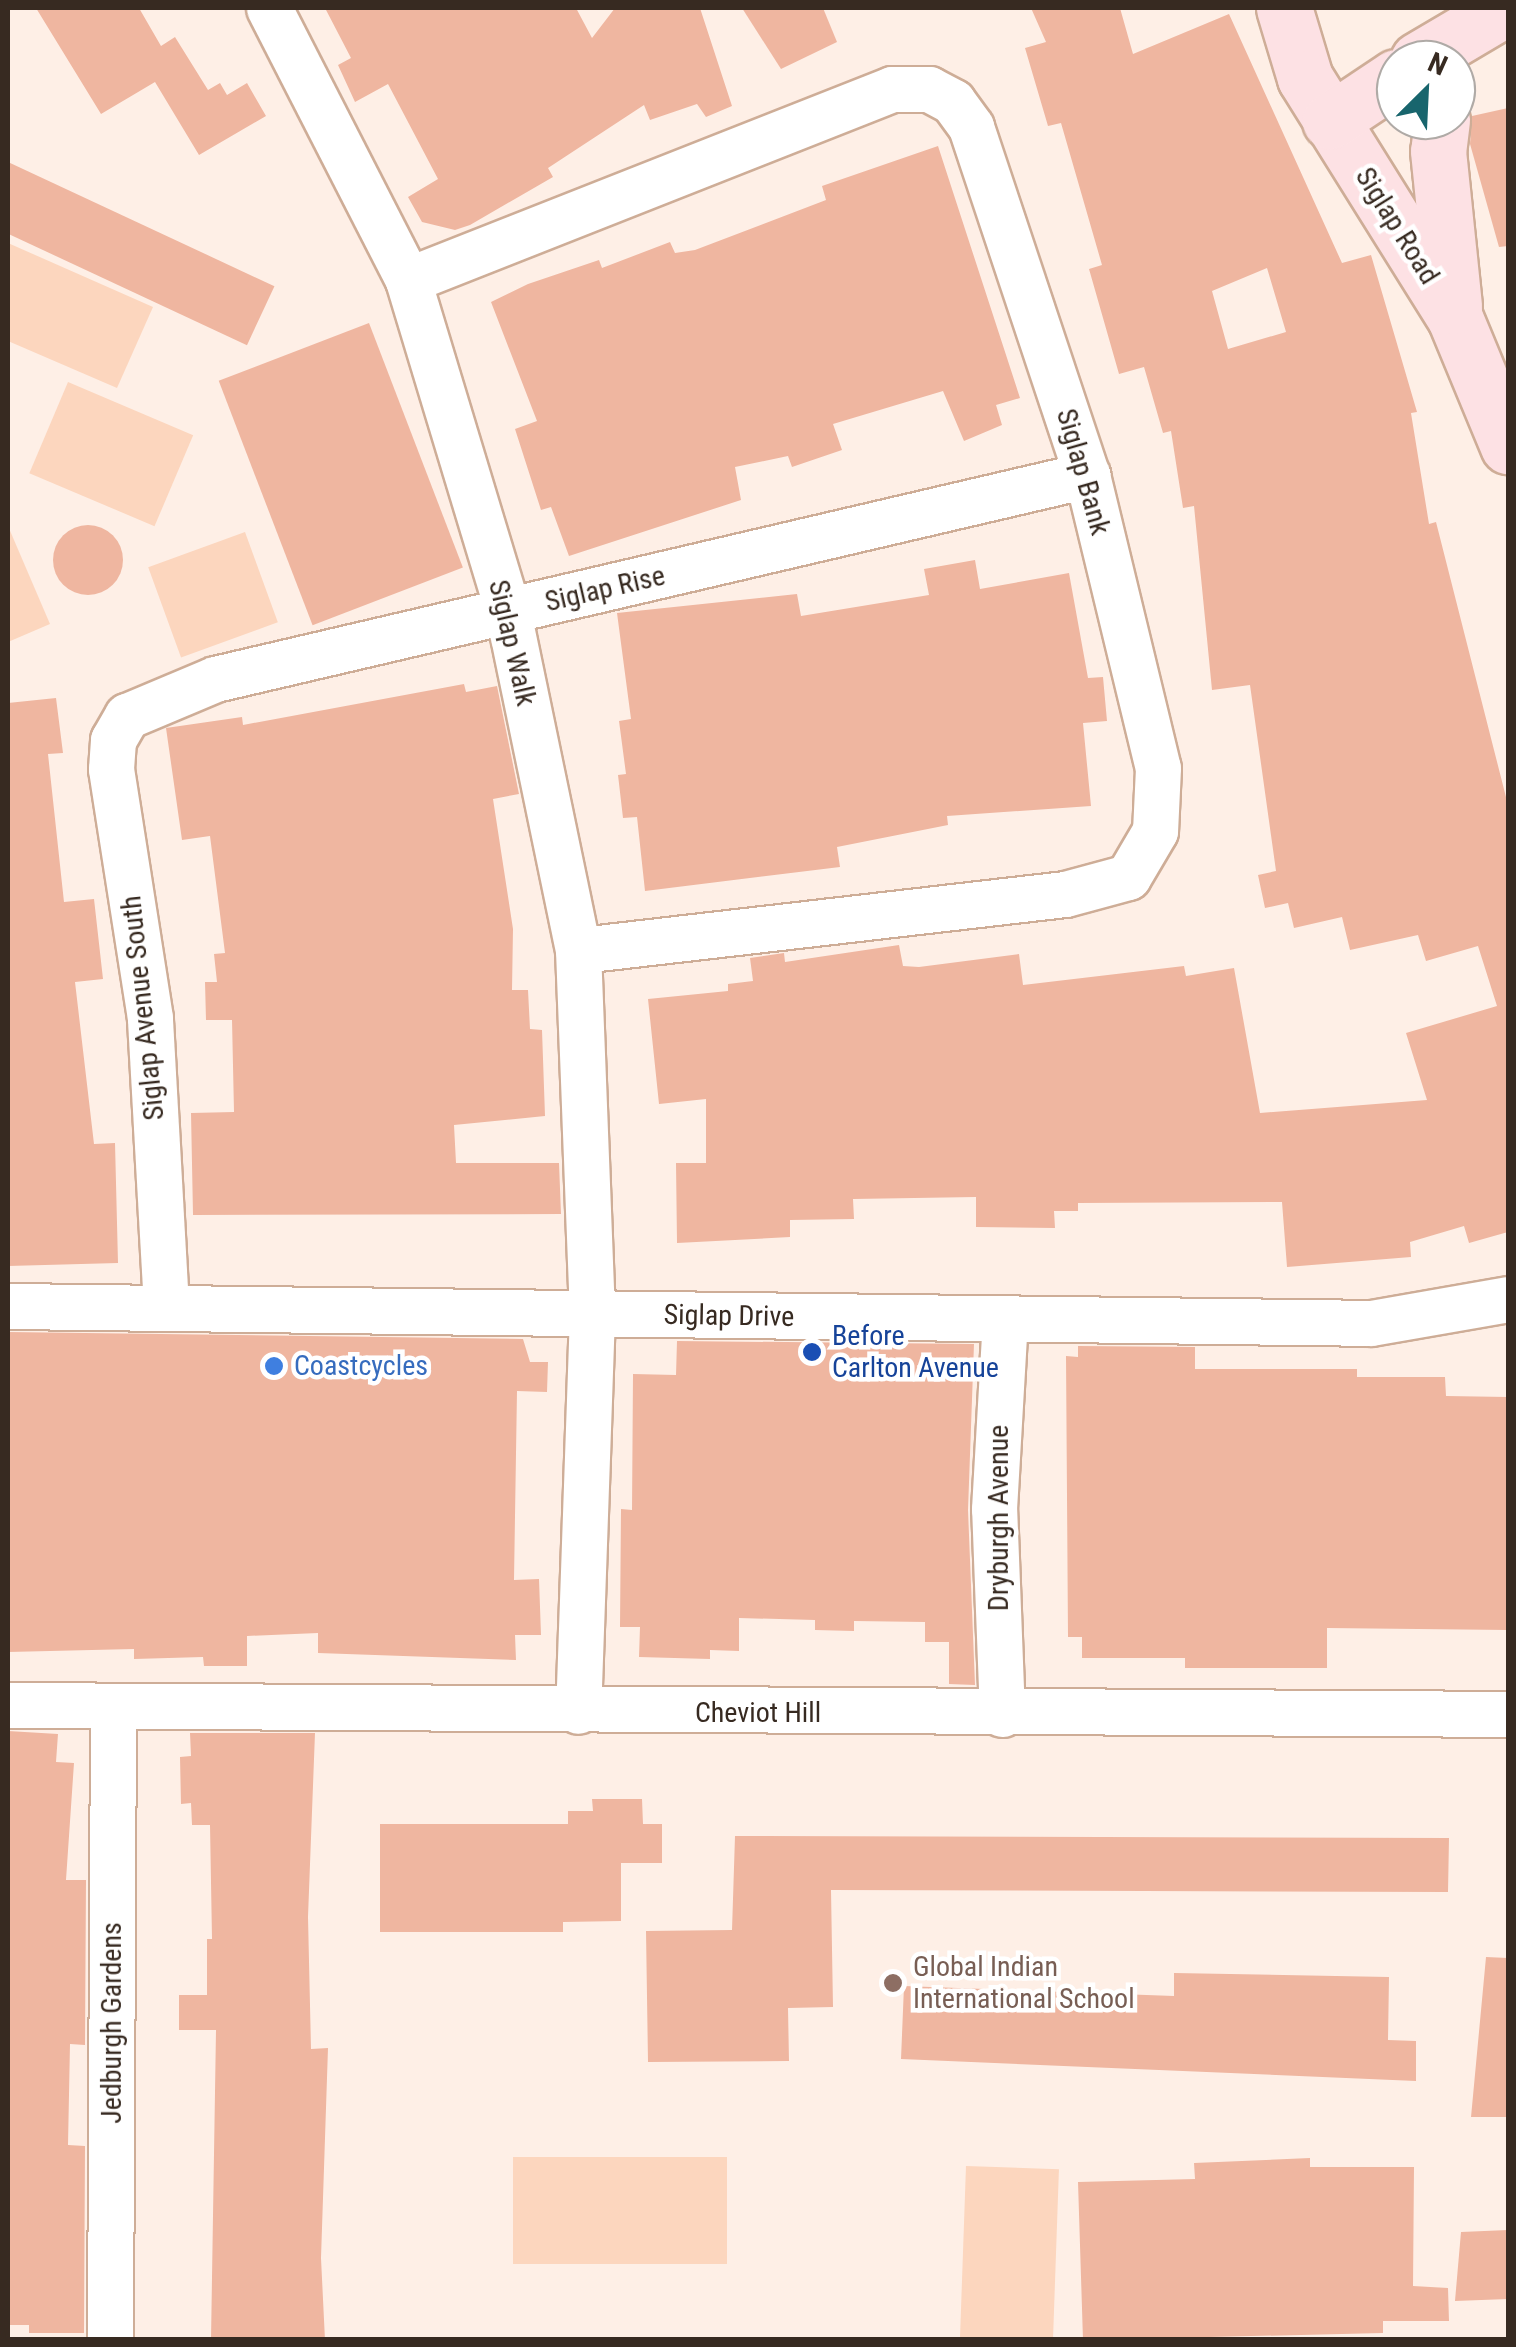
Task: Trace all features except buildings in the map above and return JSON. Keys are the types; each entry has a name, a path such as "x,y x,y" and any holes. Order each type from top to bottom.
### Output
{"main road":[{"name":"Siglap Road","path":"1284,8 1305,78 1456,318 1508,446"},
{"path":"1451,40 1505,8"},
{"path":"1476,54 1505,8"},
{"path":"1330,121 1376,90"},
{"path":"1440,140 1456,318"}],"street":[{"name":"Siglap Walk","path":"274,9 408,280 508,612 578,950 592,1314 578,1711"},
{"name":"Siglap Bank","path":"408,280 892,89 929,89 953,102 971,127 1087,474 1158,768 1156,831 1128,877 1065,894 578,950"},
{"name":"Siglap Rise","path":"127,716 215,679 1087,474"},
{"name":"Siglap Avenue South","path":"127,716 113,740 110,769 150,1018 166,1306"},
{"name":"Siglap Drive","path":"8,1306 1371,1323 1508,1299"},
{"name":"Dryburgh Avenue","path":"1002,1714 994,1508 1004,1321"},
{"name":"Cheviot Hill","path":"8,1705 1002,1714 1508,1714"},
{"name":"Jedburgh Gardens","path":"110,2340 114,1708"}],"shaded area":[{"path":"8,243 153,307 117,388 8,341"},
{"path":"68,382 193,435 155,526 29,473"},
{"path":"8,526 50,624 8,642"},
{"path":"245,532 278,622 181,657 148,567"},
{"path":"513,2157 727,2157 727,2264 513,2264"},
{"path":"966,2166 1059,2169 1053,2340 960,2339"}],"place":[{"name":"Before Carlton Avenue","path":"812,1352"},
{"name":"Coastcycles","path":"274,1366"},
{"name":"Global Indian International School","path":"893,1983"}]}
